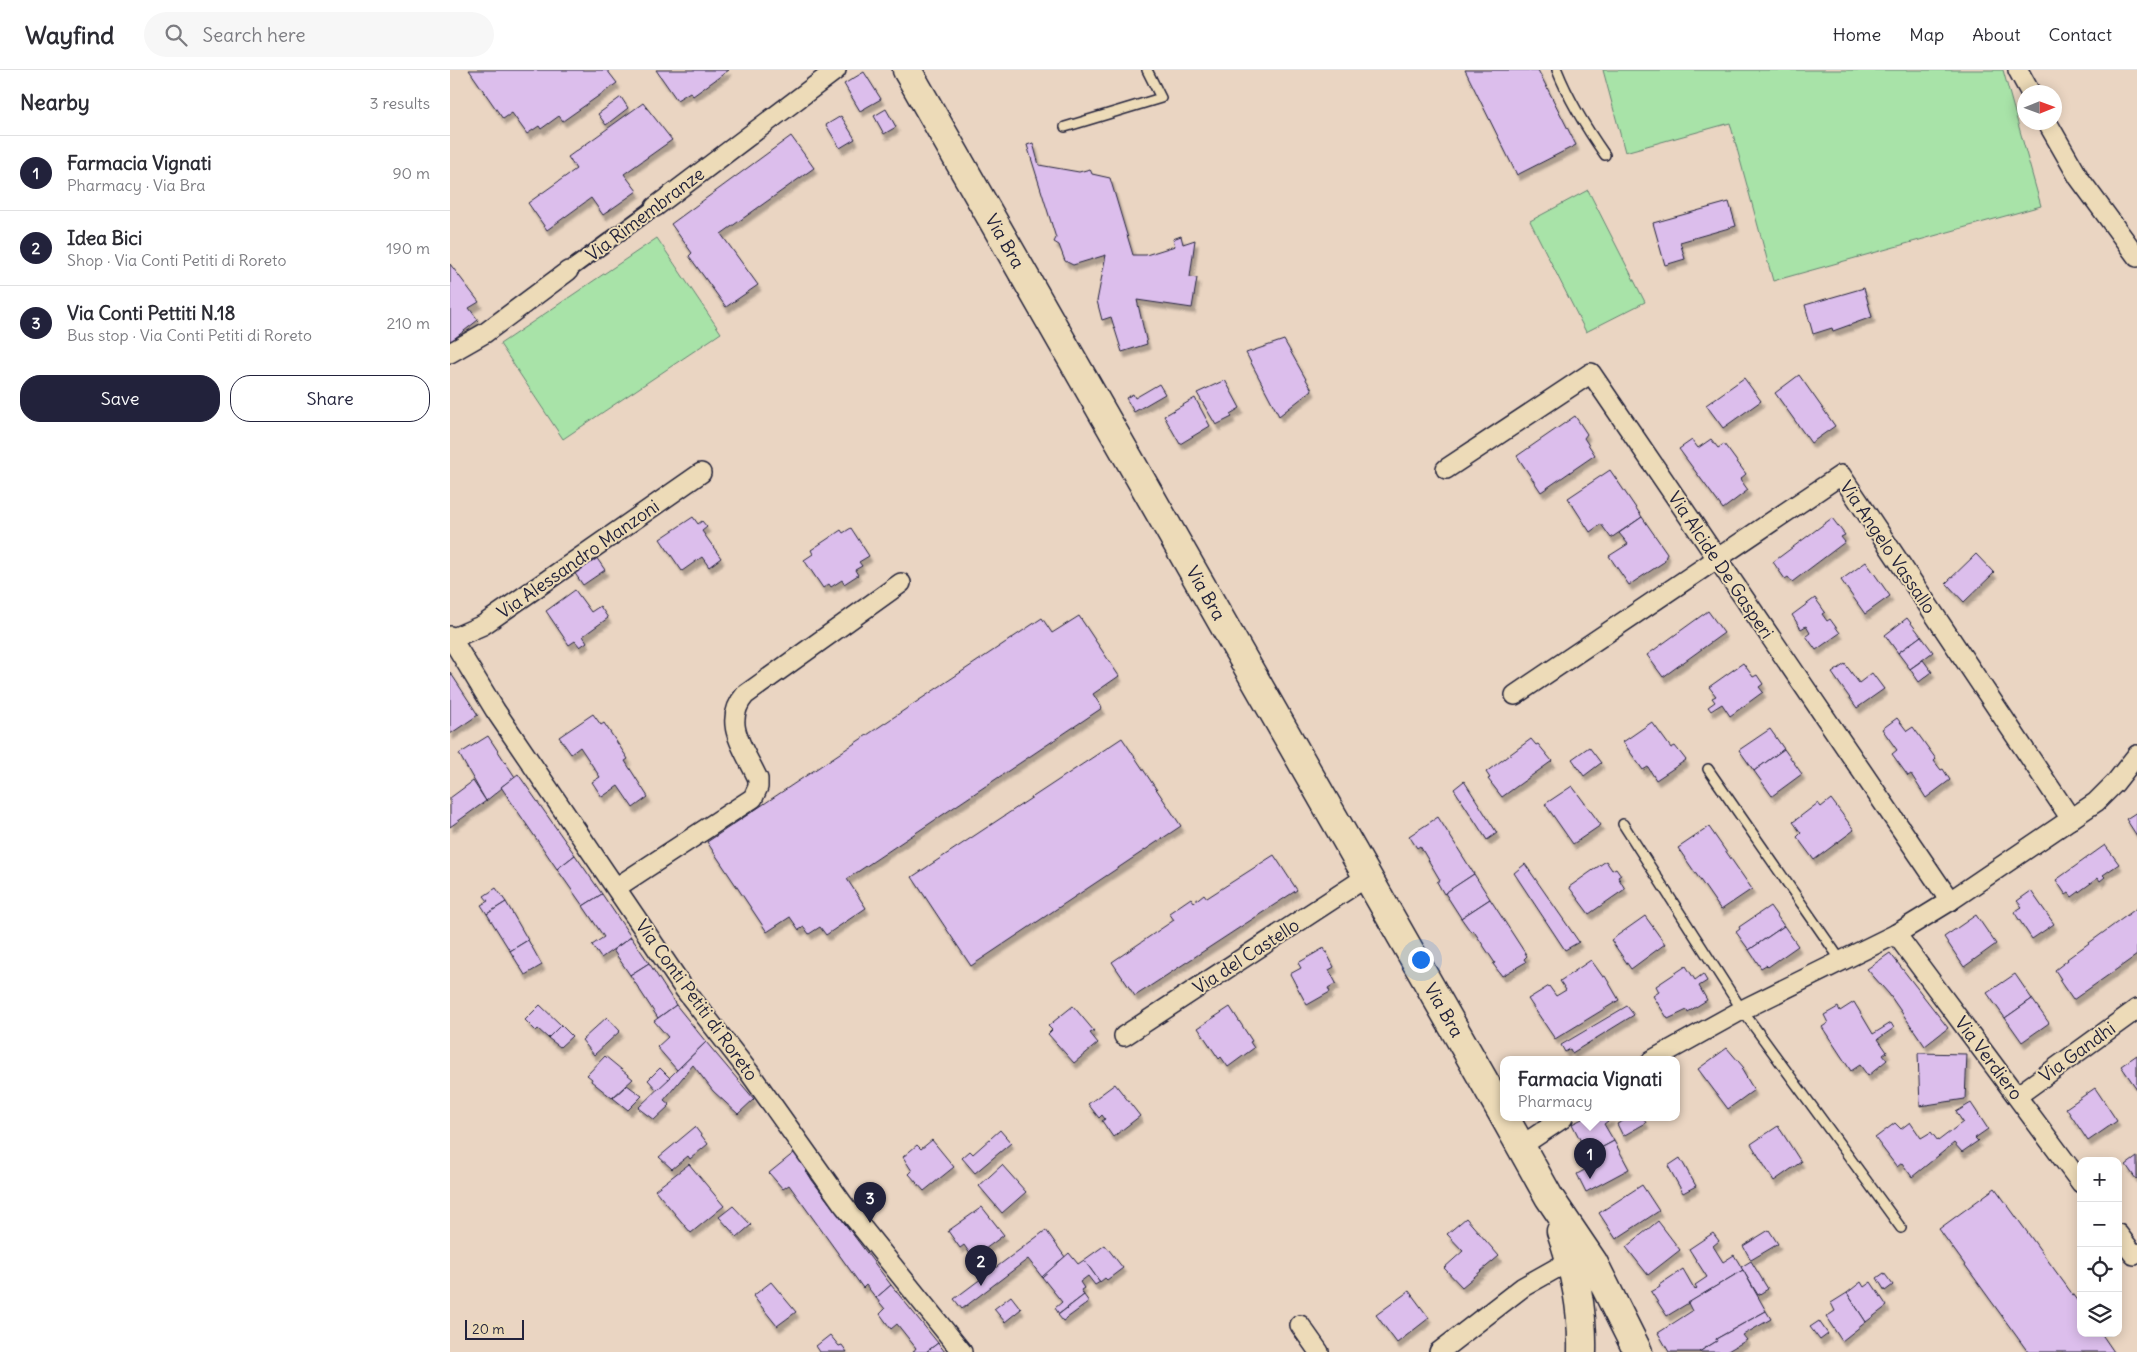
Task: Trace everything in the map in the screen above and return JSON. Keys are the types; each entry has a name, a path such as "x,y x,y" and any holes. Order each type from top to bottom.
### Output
{"main road":[{"name":"Via Bra","path":"907,70 1500,1110"},
{"name":"Via Bra","path":"1506,1121 1549,1197 1578,1256 1578,1287 1583,1323 1582,1352"},
{"name":"Via Bra","path":"1578,1256 1593,1262 1638,1352"}],"street":[{"name":"Via Rimembranze","path":"450,353 484,333 836,70"},
{"path":"2018,70 2026,85"},
{"path":"2052,130 2080,178 2137,257"},
{"name":"Via Alcide De Gasperi","path":"1446,469 1591,373 1950,901"},
{"name":"Via Alessandro Manzoni","path":"451,637 483,625 701,473"},
{"name":"Via Angelo Vassallo","path":"1515,696 1841,475 2071,820"},
{"path":"617,887 753,798 758,787 758,779 735,728 734,715 736,705 745,694 901,584"},
{"name":"Via Conti Petiti di Roreto","path":"451,637 495,710 617,887 685,990 749,1072 843,1204 962,1352"},
{"path":"1659,1056 1742,1010 1896,934 1950,901 2096,802 2115,783 2137,755"},
{"name":"Via del Castello","path":"1124,1036 1368,876"},
{"name":"Via Verdiero","path":"1896,934 2077,1178"},
{"name":"Via Gandhi","path":"2017,1096 2137,1009"},
{"path":"1521,1146 1558,1121"},
{"path":"2122,1239 2135,1254"},
{"path":"1439,1352 1523,1287 1578,1256"},
{"path":"1300,1325 1319,1352"}],"lane":[{"path":"1064,127 1161,98 1147,70"},
{"path":"1556,70 1579,114 1606,154"},
{"path":"1708,770 1842,962"},
{"path":"1623,824 1742,1010 1901,1228"}],"green space":[{"path":"1603,70 2003,70 2017,120 2017,130 2020,130 2041,206 1773,281 1730,123 1625,152"},
{"path":"1588,190 1645,302 1586,332 1530,221"},
{"path":"657,238 721,333 563,439 500,344"}],"building":[{"path":"469,70 607,70 617,83 563,121 559,116 541,129 539,126 527,134 512,113 503,119"},
{"path":"656,70 729,70 693,96 690,92 677,100"},
{"path":"1465,70 1538,70 1576,145 1517,175"},
{"path":"864,72 881,99 860,111 844,84"},
{"path":"621,97 628,108 606,125 598,114"},
{"path":"643,103 672,140 624,174 637,191 603,215 591,198 547,230 528,203 576,169 568,157"},
{"path":"886,109 896,127 884,134 874,116"},
{"path":"841,116 855,139 840,148 826,125"},
{"path":"791,136 814,168 721,234 758,285 726,307 689,256 692,253 671,224"},
{"path":"1033,143 1039,165 1079,172 1090,169 1092,174 1110,178 1133,255 1146,255 1175,246 1173,239 1181,236 1183,244 1195,240 1190,277 1197,278 1192,308 1137,300 1147,344 1122,352 1111,317 1102,320 1097,301 1106,255 1073,265 1065,261 1059,245 1054,242 1056,238 1027,145"},
{"path":"1729,202 1736,226 1680,242 1685,259 1665,265 1653,223"},
{"path":"450,264 479,302 469,308 478,320 450,342"},
{"path":"1864,288 1872,317 1833,331 1832,328 1813,334 1805,305"},
{"path":"1284,340 1312,390 1279,416 1246,353"},
{"path":"1799,375 1835,426 1811,443 1775,393"},
{"path":"1744,378 1761,401 1723,428 1706,405"},
{"path":"1225,380 1240,408 1230,414 1232,417 1216,425 1197,393"},
{"path":"1159,384 1165,394 1134,412 1126,398 1133,394 1135,398"},
{"path":"1195,398 1210,426 1180,444 1164,416"},
{"path":"1575,416 1587,434 1584,438 1595,455 1541,492 1517,456"},
{"path":"1711,439 1718,448 1724,444 1746,474 1740,479 1748,490 1723,509 1679,449 1692,440 1698,448"},
{"path":"1610,470 1642,517 1611,538 1601,524 1590,532 1568,498"},
{"path":"693,517 698,524 702,521 707,527 702,531 721,558 709,567 702,557 682,571 660,539"},
{"path":"1642,517 1667,553 1664,562 1629,585 1609,556 1628,544 1619,533"},
{"path":"1832,518 1845,535 1841,537 1845,542 1792,582 1788,577 1785,579 1773,562"},
{"path":"851,528 869,556 859,562 862,566 855,570 858,575 844,584 842,580 831,587 829,584 823,588 804,560 813,554 811,550 841,530 843,533"},
{"path":"1976,554 1994,573 1964,602 1946,583"},
{"path":"596,557 605,570 583,585 574,572"},
{"path":"1866,562 1890,596 1865,614 1841,580"},
{"path":"575,590 591,612 600,606 608,618 583,636 587,642 580,647 575,641 569,645 546,611"},
{"path":"1815,598 1825,612 1822,614 1827,621 1830,619 1840,633 1816,650 1806,636 1810,633 1806,626 1801,629 1792,615"},
{"path":"1708,611 1724,633 1663,677 1647,655"},
{"path":"1079,616 1119,676 1093,694 1102,708 847,879 866,908 826,935 820,927 809,934 804,927 799,930 790,917 767,932 707,842 1042,618 1052,633"},
{"path":"1907,618 1921,636 1898,653 1885,635"},
{"path":"1921,636 1933,652 1910,669 1898,653"},
{"path":"1923,660 1932,672 1919,682 1910,669"},
{"path":"1743,663 1753,677 1757,675 1763,684 1759,687 1763,692 1730,716 1722,704 1711,711 1708,707 1715,702 1712,698 1716,696 1709,687"},
{"path":"1845,664 1859,683 1872,673 1884,689 1857,708 1832,673"},
{"path":"450,672 478,715 450,734"},
{"path":"593,714 601,725 604,723 628,759 625,761 648,797 633,808 618,786 602,797 592,782 600,777 580,747 571,754 559,737"},
{"path":"1897,718 1907,731 1913,727 1936,759 1934,761 1941,770 1943,769 1950,780 1926,798 1911,774 1908,776 1892,754 1897,750 1882,729"},
{"path":"1652,722 1671,748 1675,746 1686,760 1656,780 1648,767 1643,770 1623,742"},
{"path":"1770,729 1784,749 1754,771 1739,750"},
{"path":"488,736 515,777 486,801 459,754"},
{"path":"1122,738 1181,826 971,966 912,877"},
{"path":"1531,739 1536,745 1538,744 1552,761 1502,797 1488,779 1490,778 1486,772"},
{"path":"1589,747 1601,763 1584,776 1572,759"},
{"path":"1784,749 1802,774 1772,796 1754,771"},
{"path":"518,774 575,855 557,869 501,787"},
{"path":"473,781 486,801 450,827 450,798"},
{"path":"1464,781 1497,833 1487,840 1454,789"},
{"path":"1572,786 1601,825 1573,844 1545,804"},
{"path":"1831,799 1854,830 1814,860 1797,837 1801,833 1793,822 1818,803 1821,807"},
{"path":"2137,812 2137,836 2126,819"},
{"path":"1438,817 1474,874 1444,894 1437,882 1440,880 1420,846 1417,848 1409,836"},
{"path":"1709,827 1752,889 1721,910 1678,848"},
{"path":"2105,845 2119,864 2103,875 2105,877 2100,881 2098,878 2072,897 2069,893 2066,895 2056,880"},
{"path":"575,855 602,894 583,906 557,869"},
{"path":"1274,855 1297,890 1135,996 1112,962 1174,920 1169,913 1191,898 1194,902 1204,894 1207,898"},
{"path":"1606,861 1612,870 1616,868 1621,875 1618,877 1625,889 1589,914 1569,887"},
{"path":"1525,864 1579,942 1565,950 1514,873"},
{"path":"1474,874 1490,899 1461,918 1445,893"},
{"path":"496,888 506,902 487,914 481,905 488,901 484,896"},
{"path":"2031,891 2054,924 2032,939 2014,912 2022,907 2017,901"},
{"path":"602,894 631,937 601,958 592,945 604,937 583,906"},
{"path":"1490,899 1527,956 1524,959 1526,962 1502,976 1473,930 1471,932 1461,918"},
{"path":"506,902 528,940 510,951 487,914"},
{"path":"1770,906 1784,926 1749,950 1736,932 1740,929 1739,927"},
{"path":"2137,908 2137,955 2073,1000 2059,980 2061,979 2055,970 2067,959"},
{"path":"1976,915 1996,944 1964,967 1944,937"},
{"path":"1645,916 1665,944 1631,969 1611,940"},
{"path":"1784,926 1798,946 1768,967 1766,965 1761,968 1749,950"},
{"path":"631,937 649,963 630,975 613,950"},
{"path":"528,940 542,965 525,975 510,951"},
{"path":"1324,948 1334,967 1329,970 1336,983 1328,988 1330,992 1307,1005 1290,974 1301,968 1298,963"},
{"path":"1890,953 1948,1028 1925,1046 1889,994 1867,969"},
{"path":"1591,960 1603,977 1605,976 1619,1000 1555,1039 1528,999 1549,986 1556,996 1566,990 1560,981"},
{"path":"649,963 676,1005 658,1018 630,975"},
{"path":"1686,966 1695,980 1703,974 1707,981 1699,986 1707,1000 1688,1012 1687,1010 1668,1019 1653,996 1659,992 1656,986"},
{"path":"2015,974 2032,999 2005,1018 1987,993"},
{"path":"2032,999 2049,1023 2022,1042 2005,1018"},
{"path":"1854,1002 1873,1034 1891,1023 1894,1028 1878,1039 1887,1052 1883,1055 1887,1060 1868,1076 1860,1065 1851,1071 1822,1027 1828,1023 1824,1015 1838,1007 1840,1011"},
{"path":"540,1005 561,1025 548,1038 538,1029 536,1031 525,1020"},
{"path":"676,1005 706,1042 677,1070 657,1047 668,1037 654,1021"},
{"path":"1073,1006 1094,1031 1090,1033 1098,1043 1074,1063 1048,1034 1052,1030 1048,1026"},
{"path":"1627,1006 1634,1015 1572,1053 1570,1049 1565,1052 1561,1045"},
{"path":"1230,1007 1252,1041 1250,1042 1254,1048 1228,1067 1221,1057 1219,1059 1198,1028"},
{"path":"607,1017 620,1031 594,1055 582,1040"},
{"path":"561,1025 572,1036 560,1047 548,1038"},
{"path":"706,1042 754,1099 738,1114 713,1091 693,1065 664,1100 670,1105 654,1120 638,1108"},
{"path":"1727,1048 1744,1068 1742,1070 1754,1090 1728,1109 1698,1069"},
{"path":"1918,1053 1967,1054 1965,1099 1920,1106"},
{"path":"2137,1055 2137,1089 2121,1066"},
{"path":"605,1056 633,1079 612,1098 591,1081 592,1079 587,1075"},
{"path":"660,1068 670,1078 657,1090 648,1080"},
{"path":"1115,1084 1140,1116 1113,1137 1102,1121 1105,1119 1102,1115 1099,1118 1088,1104"},
{"path":"627,1085 642,1096 628,1110 613,1098"},
{"path":"2095,1088 2117,1121 2088,1141 2066,1108"},
{"path":"1971,1103 1988,1129 1975,1138 1978,1141 1962,1152 1954,1143 1912,1177 1902,1163 1897,1167 1875,1138 1895,1123 1901,1129 1910,1122 1921,1138 1931,1132 1938,1141 1963,1122 1956,1112"},
{"path":"1578,1121 1608,1121 1604,1124 1614,1141 1588,1155 1572,1124"},
{"path":"1623,1121 1645,1121 1646,1123 1623,1136 1617,1124"},
{"path":"1778,1126 1801,1162 1774,1181 1751,1144"},
{"path":"695,1127 708,1144 690,1159 688,1156 672,1169 659,1157"},
{"path":"1000,1130 1011,1143 975,1173 962,1158 970,1151 973,1154"},
{"path":"932,1140 954,1167 924,1191 909,1174 912,1171 903,1157 917,1145 921,1149"},
{"path":"1614,1141 1629,1169 1586,1192 1577,1174 1594,1165 1588,1155"},
{"path":"795,1152 812,1180 891,1285 876,1298 866,1285 863,1288 789,1185 783,1189 769,1173"},
{"path":"2137,1157 2137,1178 2136,1179 2126,1165"},
{"path":"1680,1158 1696,1186 1683,1193 1668,1166"},
{"path":"689,1164 724,1206 691,1233 655,1190"},
{"path":"1002,1165 1026,1192 1002,1213 979,1186"},
{"path":"1642,1185 1659,1211 1616,1239 1599,1213"},
{"path":"1995,1188 2077,1301 2077,1337 2104,1337 2114,1352 2028,1352 1939,1229"},
{"path":"733,1206 751,1225 737,1237 719,1217"},
{"path":"982,1207 1004,1235 973,1258 964,1245 960,1248 948,1231"},
{"path":"1466,1218 1499,1256 1462,1287 1444,1268 1463,1251 1447,1234"},
{"path":"1658,1221 1680,1250 1648,1275 1626,1247"},
{"path":"1046,1230 1065,1257 1057,1263 1058,1265 1042,1277 1028,1259 962,1309 954,1299"},
{"path":"1769,1230 1778,1244 1751,1260 1743,1246"},
{"path":"1713,1233 1719,1241 1713,1246 1723,1262 1734,1255 1743,1270 1667,1316 1651,1292 1683,1269 1695,1290 1697,1288 1695,1285 1707,1277 1689,1249"},
{"path":"1105,1245 1123,1268 1107,1280 1105,1278 1100,1282 1084,1260"},
{"path":"1069,1253 1078,1264 1084,1260 1100,1282 1095,1285 1088,1276 1080,1282 1084,1288 1081,1290 1084,1295 1059,1314 1055,1308 1062,1302 1042,1277"},
{"path":"1751,1261 1768,1289 1758,1295 1741,1267"},
{"path":"1743,1270 1766,1311 1716,1339 1717,1341 1699,1352 1669,1352 1658,1333 1692,1311 1688,1303"},
{"path":"1884,1273 1893,1285 1885,1291 1877,1278"},
{"path":"771,1282 796,1312 777,1326 753,1296"},
{"path":"1861,1282 1864,1287 1871,1282 1887,1306 1866,1322 1847,1293"},
{"path":"891,1285 938,1343 926,1352 913,1352 916,1348 897,1324 891,1329 880,1314 885,1309 876,1298"},
{"path":"1409,1291 1429,1318 1397,1343 1376,1315"},
{"path":"1847,1293 1866,1322 1842,1341 1826,1317 1835,1311 1831,1303"},
{"path":"1084,1295 1089,1302 1063,1321 1058,1315"},
{"path":"1011,1296 1021,1309 1005,1322 994,1309"},
{"path":"1766,1311 1771,1319 1743,1335 1747,1340 1726,1352 1699,1352 1717,1341 1716,1339"},
{"path":"1819,1321 1828,1334 1820,1340 1810,1327"},
{"path":"830,1335 847,1352 820,1352 816,1346"},
{"path":"938,1343 945,1352 926,1352"}],"place":[{"name":"Farmacia Vignati","path":"1590,1179"},
{"name":"Via Conti Pettiti N.18","path":"870,1223"},
{"name":"Idea Bici","path":"981,1286"}]}
